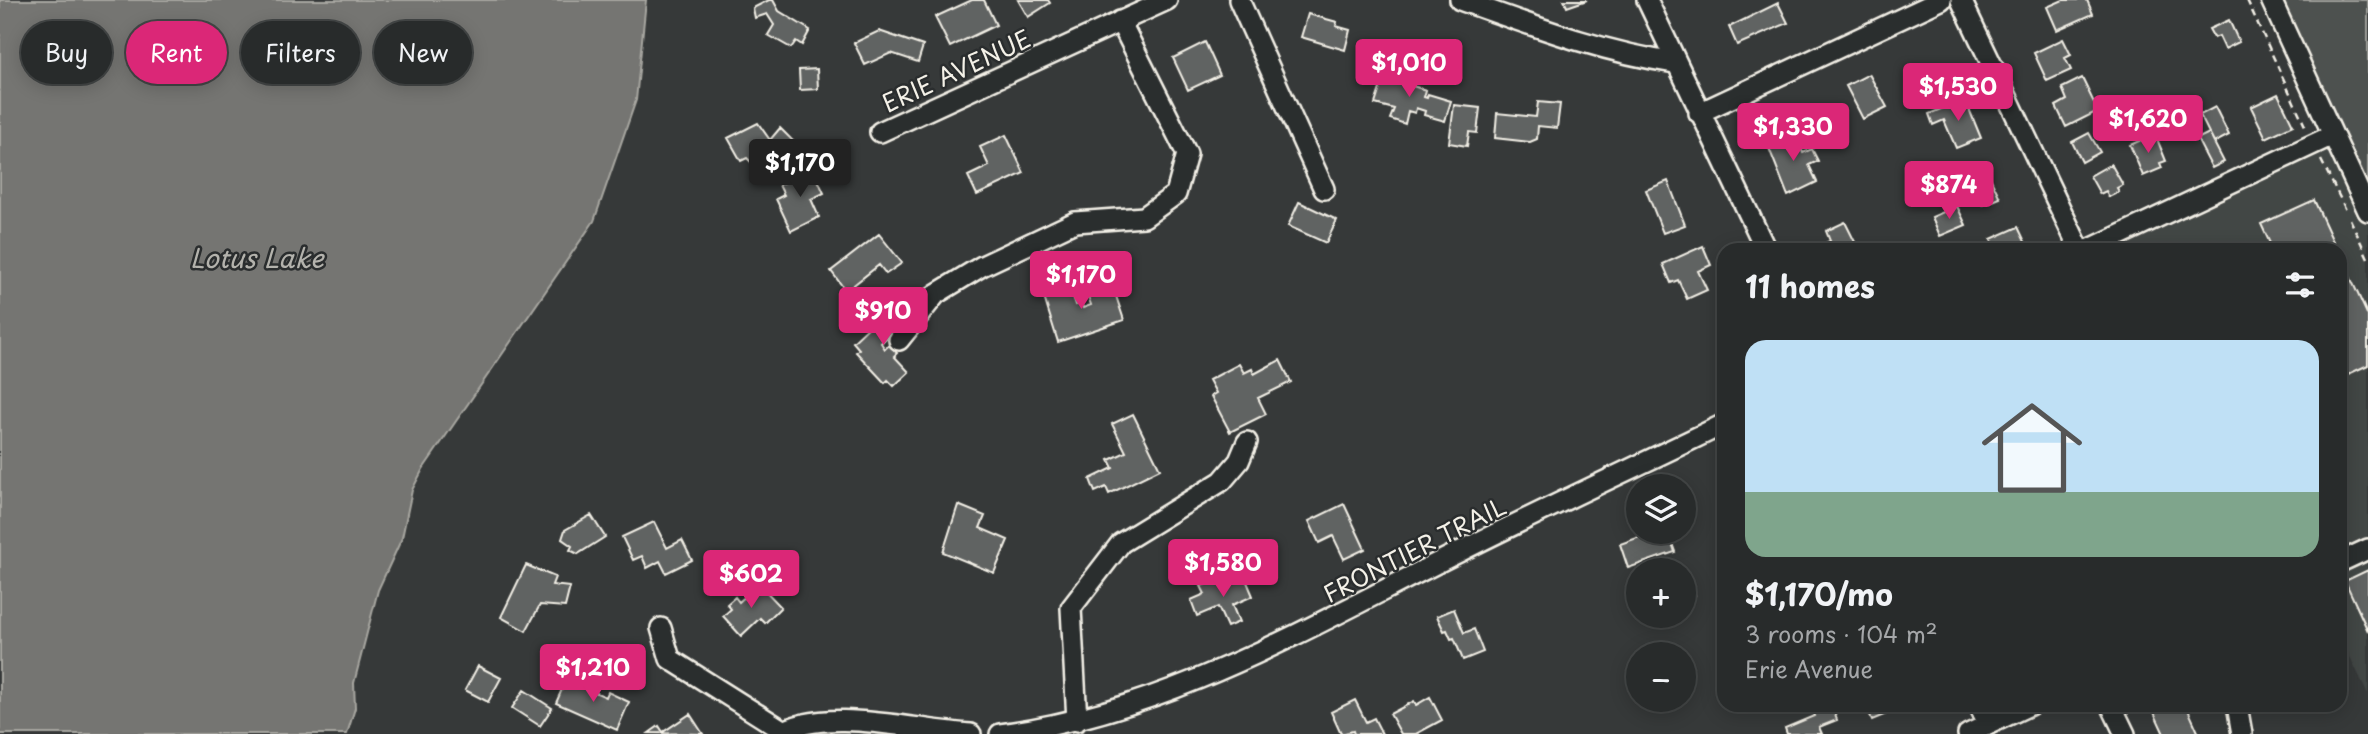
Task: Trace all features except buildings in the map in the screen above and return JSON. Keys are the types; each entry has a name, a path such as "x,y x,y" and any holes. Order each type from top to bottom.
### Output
{"street":[{"name":"ERIE AVENUE","path":"880,132 1167,0"},
{"path":"1240,0 1324,189"},
{"path":"1460,0 1572,39 1634,57 1675,64"},
{"path":"1647,0 1675,64 1763,243"},
{"path":"1699,113 1941,0"},
{"path":"1961,0 2077,243"},
{"path":"2271,0 2368,211"},
{"path":"899,340 936,294 982,266 1075,222 1144,217 1176,194 1186,154 1120,21"},
{"path":"2103,243 2333,135"},
{"name":"FRONTIER TRAIL","path":"1000,734 1077,721 1192,683 1260,654 1461,551 1717,427"},
{"path":"1077,721 1071,608 1121,543 1222,481 1239,461 1247,442"},
{"path":"2347,559 2368,549"},
{"path":"661,628 670,659 781,732 804,723 832,719 971,734"},
{"path":"1976,731 1978,712"},
{"path":"1976,731 2015,712"},
{"path":"2114,712 2125,734"},
{"path":"2238,712 2242,734"}],"shaded area":[{"path":"2271,0 2368,0 2368,211"},
{"path":"2333,135 2368,213 2368,694 2347,650 2347,243 2104,243"}],"water":[{"name":"Lotus Lake","path":"0,0 646,0 636,100 594,221 423,469 412,490 402,538 378,590 354,683 355,708 347,734 0,734"}]}
